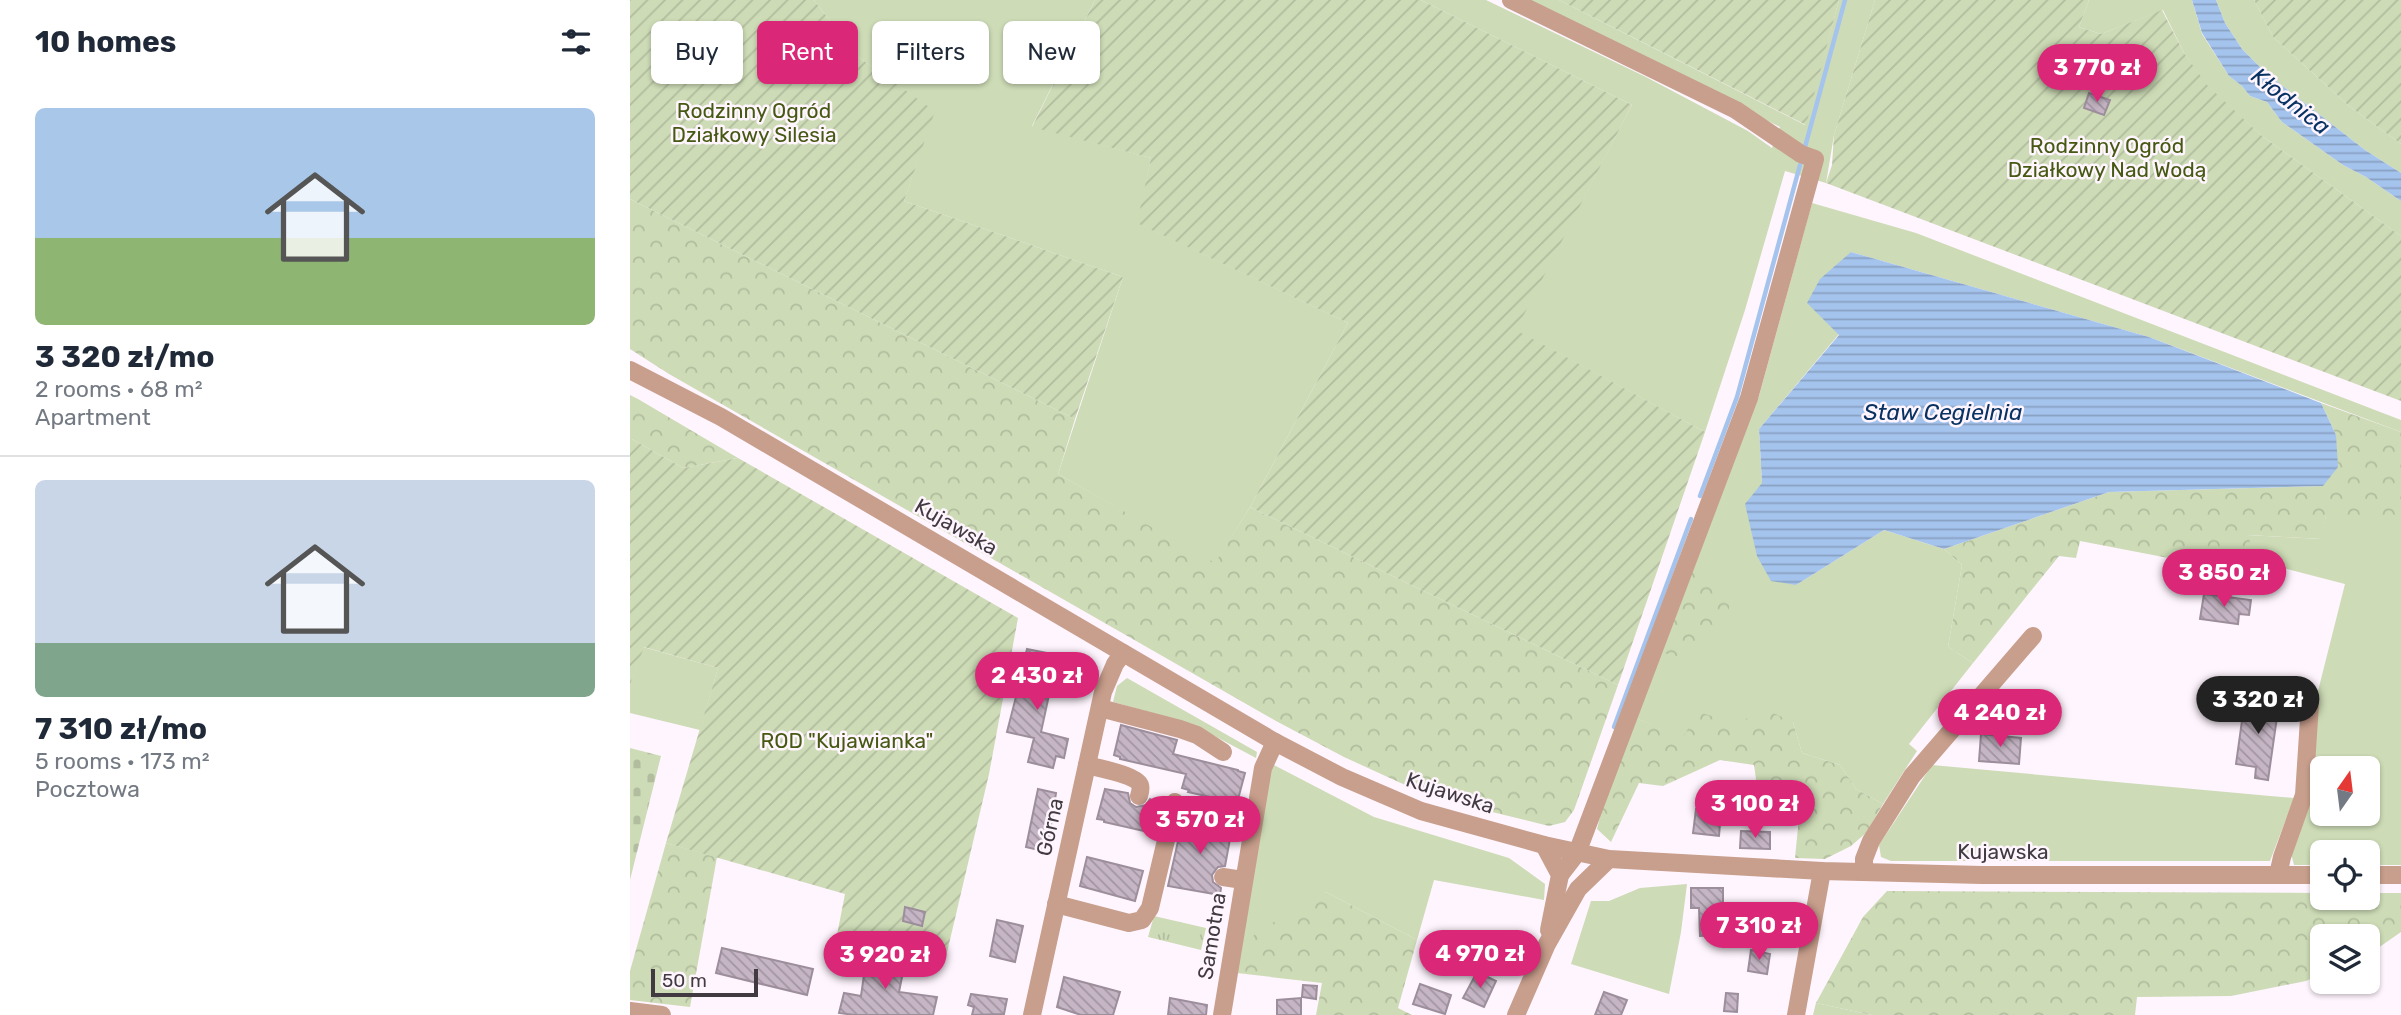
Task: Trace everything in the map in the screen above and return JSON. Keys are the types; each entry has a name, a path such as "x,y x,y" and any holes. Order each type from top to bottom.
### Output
{"street":[{"path":"1511,0 1736,110 1801,154 1815,159 1749,398 1577,853 1560,875 1547,944"},
{"name":"Kujawska","path":"630,362 668,388"},
{"name":"Kujawska","path":"630,370 668,388 839,485 1275,742 1342,778 1421,811 1545,845 1609,859 1822,871 1982,875 2310,875"},
{"path":"1864,872 1864,859 1871,841 1912,776 2033,636"},
{"name":"Górna","path":"1032,1015 1103,692 1123,653"},
{"path":"2278,875 2304,795 2310,704 2298,701"},
{"path":"1100,708 1197,735 1223,752"},
{"name":"Samotna","path":"1222,1015 1263,768 1275,742"},
{"path":"1087,765 1139,782 1139,796"},
{"path":"1056,904 1129,923 1142,920 1150,908 1175,802"},
{"path":"1545,845 1560,875"},
{"path":"1577,853 1581,884"},
{"path":"1516,1015 1547,944 1581,884 1609,859"},
{"path":"1796,1015 1822,871"},
{"path":"2380,875 2401,876"},
{"path":"1223,877 1243,880"},
{"path":"630,1011 662,1015"}],"green space":[{"name":"Rodzinny Ogród Działkowy Silesia","path":"630,0 814,0 830,21 757,21 757,84 858,84 858,57 872,67 872,84 897,84 935,111 904,201 1123,277 1075,419 630,199"},
{"path":"814,0 1095,0 1084,21 1003,21 1003,84 1053,84 1032,126 1151,158 1138,223 1348,323 1250,507 1215,564 1058,474 1123,277 904,201 934,111 896,84 989,84 989,21 872,21 872,67 858,57 858,21 830,21"},
{"path":"1095,0 1421,0 1632,105 1516,330 1705,432 1618,685 1250,507 1348,323 1137,223 1151,158 1032,127 1053,84 1100,84 1100,21 1085,21"},
{"path":"1421,0 1486,0 1646,77 1748,131 1772,148 1780,127 1526,0 1559,0 1805,125 1839,0 1875,0 1834,135 1826,183 1785,171 1745,310 1705,432 1515,330 1632,105"},
{"path":"1559,0 1839,0 1806,125"},
{"name":"Rodzinny Ogród Działkowy Nad Wodą","path":"1875,0 2089,0 2079,27 2101,34 2162,10 2184,53 2207,85 2262,136 2401,236 2401,401 1826,183 1832,165 1834,135"},
{"path":"2089,0 2192,0 2202,34 2229,76 2250,96 2267,102 2282,122 2401,201 2401,236 2262,136 2206,85 2184,53 2163,10 2101,34 2079,27"},
{"path":"2216,0 2254,0 2273,37 2349,106 2401,144 2401,173 2365,150 2265,72 2242,49 2225,23"},
{"path":"2254,0 2401,0 2401,144 2349,106 2273,37"},
{"path":"630,199 1075,419 1058,474 1215,563 1250,507 1618,685 1574,810 1565,822 1549,826 1416,790 1344,757 1276,721 669,374 630,349"},
{"path":"1812,203 1916,233 2401,420 2401,432 2149,337 1851,252 1839,334 1759,429 1762,483 1796,585 1884,530 1944,549 1962,565 1948,647 1973,663 1909,744 1917,751 1883,804 1856,789 1840,765 1802,753 1793,722 1740,726 1682,739 1636,718 1759,396"},
{"path":"630,395 738,458 683,468 630,438"},
{"path":"2321,403 2401,432 2401,515 2326,515 2322,539 2248,535 2256,561 2252,574 2080,541 2076,558 2059,556 1973,663 1948,647 1962,565 1944,549 2109,492 2323,486 2336,435"},
{"name":"ROD \"Kujawianka\"","path":"630,438 683,468 738,458 1018,618 989,774 945,961 836,940 845,894 666,843 718,668 644,647 630,685"},
{"path":"2326,515 2401,515 2401,865 2380,865 2380,840 2310,840 2310,865 2294,865 2290,849 2316,699 2345,584 2256,561 2247,535 2321,539"},
{"path":"1691,571 1719,580 1731,594 1728,614 1693,660 1659,652"},
{"path":"643,647 718,668 700,730 630,713 630,685"},
{"path":"1127,678 1257,752 1256,758 1192,724 1113,702 1117,686"},
{"path":"1760,707 1793,722 1802,753 1840,765 1856,789 1883,804 1866,833 1851,846 1825,859 1795,858 1800,807 1759,801 1754,765 1720,760 1663,786 1639,783 1611,842 1597,829 1636,718 1682,738 1699,712 1739,725"},
{"path":"630,748 661,756 630,880"},
{"path":"1272,764 1374,817 1509,858 1545,884 1544,900 1434,880 1417,940 1326,892 1237,973"},
{"path":"1932,765 2294,798 2270,861 1891,861 1881,857 1879,845"},
{"path":"666,843 717,857 690,1007 630,1000 630,971"},
{"path":"1687,884 1669,994 1571,964 1591,901 1609,901 1640,888"},
{"path":"1887,891 2310,893 2310,910 2380,910 2380,893 2401,893 2401,932 2380,947 2380,924 2310,924 2310,979 2231,996 2137,997 2135,1015 1872,1015 1816,1003 1863,917"},
{"path":"1326,892 1417,940 1398,1008 1412,1015 1316,1015 1322,983 1237,973 1255,933"},
{"path":"1154,916 1206,928 1201,950 1148,937"},
{"path":"1816,1003 1872,1015 1813,1015"}],"water":[{"name":"Kłodnica","path":"2192,0 2216,0 2225,23 2242,49 2265,72 2365,150 2401,173 2401,201 2282,122 2267,102 2250,96 2229,76 2202,33"},
{"name":"Staw Cegielnia","path":"1851,252 2149,337 2321,403 2336,435 2338,467 2323,486 2109,492 1944,549 1884,530 1796,585 1771,581 1757,556 1745,504 1762,483 1759,429 1839,335 1807,303 1820,279"}],"building":[{"path":"2089,93 2110,100 2104,115 2084,108"},
{"path":"2204,594 2251,600 2249,615 2239,614 2238,624 2200,619"},
{"path":"1027,649 1057,655 1046,695 1049,695 1041,732 1068,739 1064,758 1056,756 1053,768 1028,762 1034,738 1007,732 1018,689 1032,692 1037,669 1023,666"},
{"path":"2245,699 2279,703 2268,780 2255,778 2256,767 2236,764"},
{"path":"1121,725 1177,740 1173,754 1245,773 1237,803 1188,792 1189,790 1182,788 1186,774 1120,759 1114,755"},
{"path":"1981,734 2021,738 2019,764 1979,761"},
{"path":"1038,789 1056,793 1047,852 1026,847"},
{"path":"1105,789 1128,793 1130,803 1136,807 1146,805 1150,799 1160,804 1153,833 1097,819"},
{"path":"1696,809 1721,812 1719,836 1693,833"},
{"path":"1183,819 1232,828 1225,866 1218,867 1212,875 1213,882 1221,888 1220,895 1168,886"},
{"path":"1741,831 1770,832 1770,849 1740,848"},
{"path":"1087,857 1143,871 1135,901 1080,886"},
{"path":"1691,888 1723,888 1723,908 1717,908 1718,935 1700,936 1699,908 1691,908"},
{"path":"905,907 925,912 922,926 903,921"},
{"path":"997,920 1023,926 1015,962 990,956"},
{"path":"722,948 813,969 807,995 716,973"},
{"path":"1751,950 1770,954 1767,974 1748,971"},
{"path":"861,953 905,962 899,992 937,997 933,1015 839,1013 844,993 861,996 864,975 857,973"},
{"path":"1477,972 1496,981 1484,1007 1463,998"},
{"path":"1064,977 1120,992 1113,1015 1081,1015 1057,1007"},
{"path":"1420,984 1451,995 1445,1014 1413,1004"},
{"path":"1303,985 1317,986 1316,999 1302,997"},
{"path":"1604,992 1627,1000 1621,1015 1595,1015"},
{"path":"1726,993 1738,994 1737,1012 1724,1011"},
{"path":"971,994 1007,999 1004,1014 972,1015 974,1007 968,1005"},
{"path":"1170,998 1207,1005 1206,1015 1168,1015"},
{"path":"1301,998 1301,1015 1277,1015 1277,1000"}],"waterway":[{"path":"1805,147 1845,0"},
{"path":"1700,496 1737,397 1800,165"},
{"path":"1614,727 1691,519"}]}
